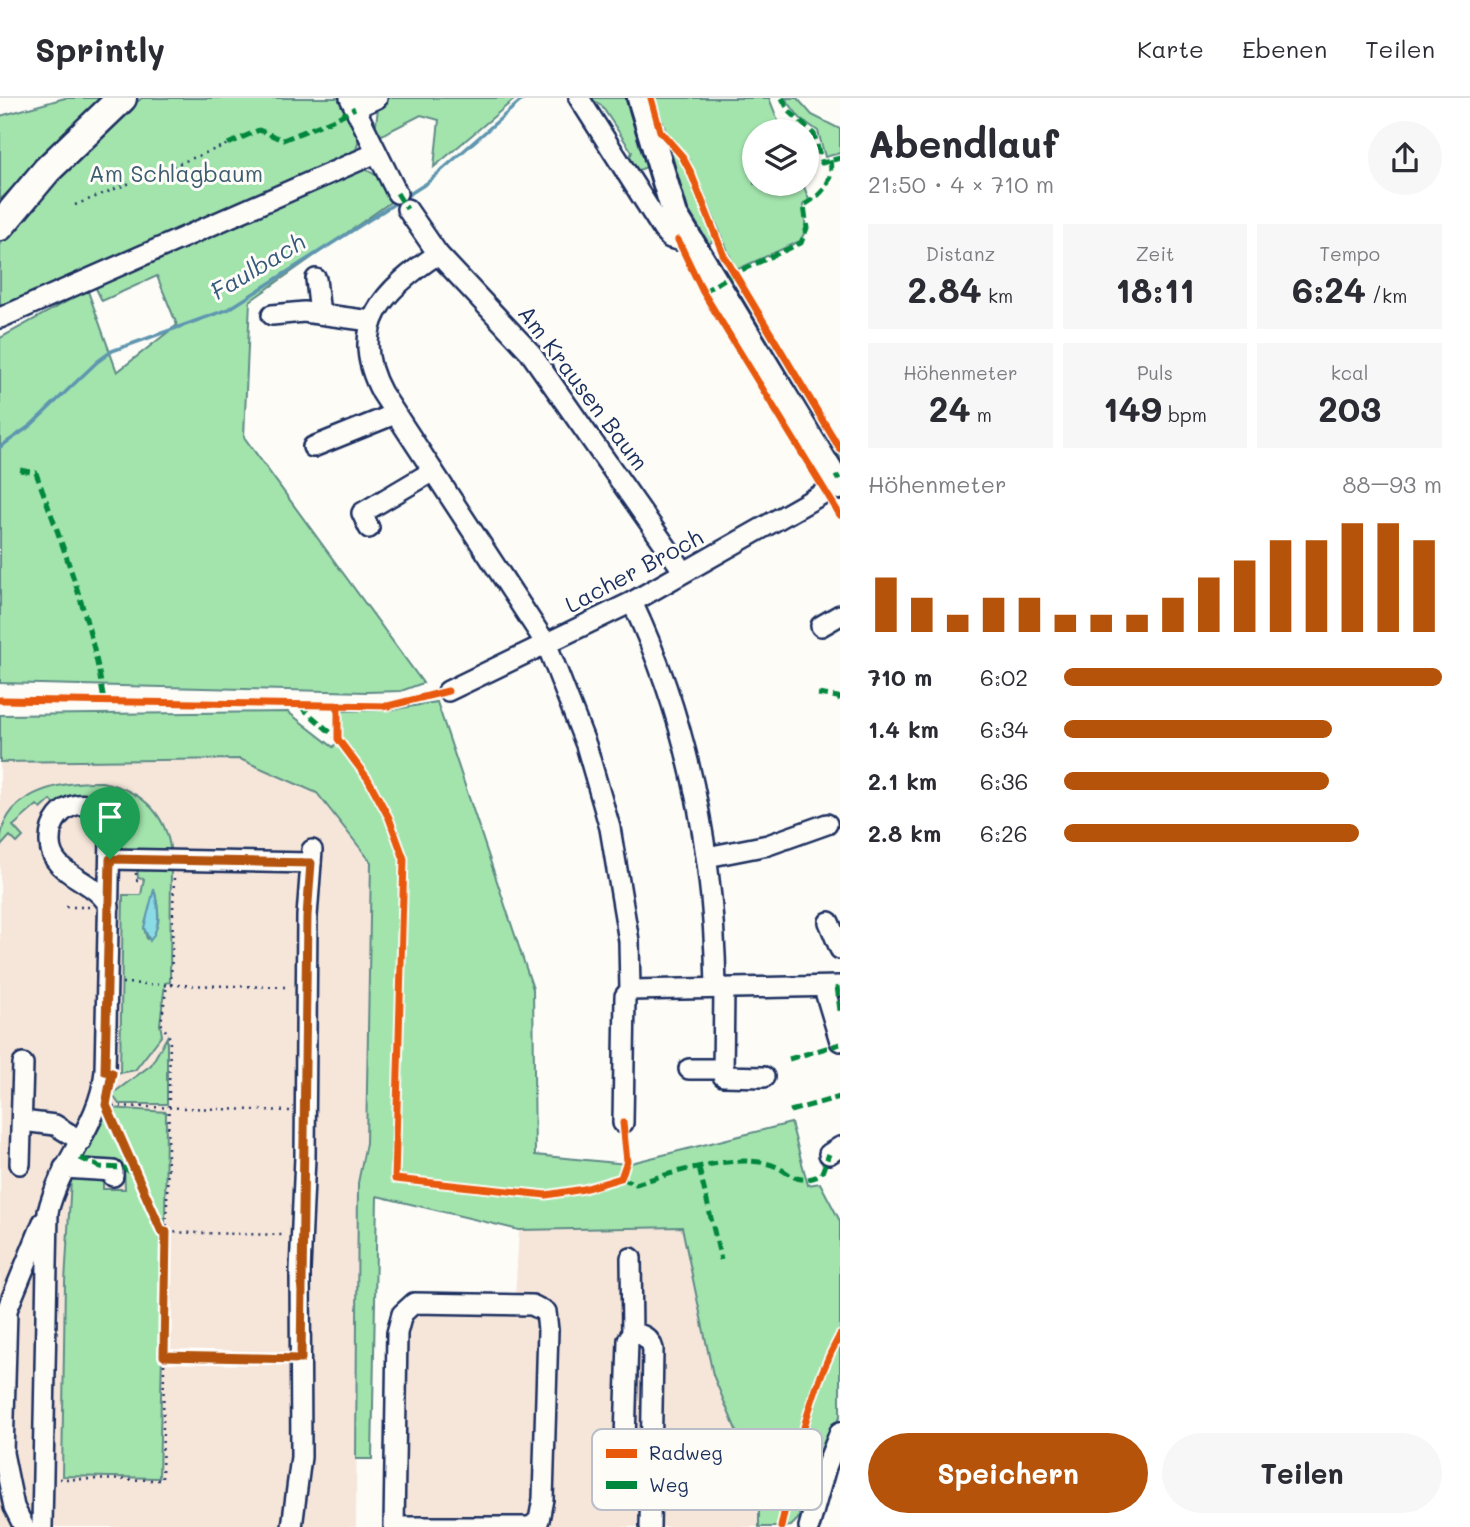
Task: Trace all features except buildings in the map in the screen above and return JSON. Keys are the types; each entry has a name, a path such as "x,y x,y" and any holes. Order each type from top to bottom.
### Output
{"highway":[{"path":"0,226 47,170 122,98"}],"main road":[{"path":"640,98 675,215 839,486"}],"street":[{"path":"352,103 377,98"},
{"path":"579,98 670,238 678,240 686,235"},
{"name":"Am Krausen Baum","path":"352,103 402,201 438,254 529,351 684,572"},
{"path":"0,318 376,153"},
{"path":"632,183 660,169"},
{"path":"438,254 392,288 379,302 371,321 369,360 374,379 547,645 586,745 610,828 629,942 630,990 625,996 623,1124"},
{"path":"316,279 320,314"},
{"path":"272,316 320,314 371,321"},
{"path":"313,447 396,414"},
{"path":"369,528 362,513 433,471"},
{"name":"Lacher Broch","path":"448,691 632,602 839,486"},
{"path":"632,602 680,732 697,798 707,857 720,988 723,1076 764,1077"},
{"path":"821,626 840,615"},
{"path":"24,1527 14,1507 4,1466 7,1310 64,1168 98,1107 103,1089 110,859 108,822 102,812 90,805 80,804 60,814 52,825 50,842 53,858 59,866 104,897 108,907"},
{"path":"707,857 768,845 827,824"},
{"path":"110,859 312,856 307,916 301,1457 292,1527"},
{"path":"829,922 840,949"},
{"path":"630,990 832,987 840,1041"},
{"path":"20,1164 23,1064"},
{"path":"689,1069 723,1069"},
{"path":"22,1121 55,1125 81,1141"},
{"path":"64,1168 113,1171 113,1176"},
{"path":"42,1527 48,1212"},
{"path":"631,1258 632,1333 641,1334 651,1342 653,1349 651,1429"},
{"path":"394,1527 397,1333 402,1314 414,1303 532,1305 546,1312 548,1330 543,1499 539,1520 529,1527 403,1527"},
{"path":"822,1481 840,1432"},
{"path":"809,1527 814,1510"}],"path":[{"path":"75,205 228,144"},
{"path":"59,1490 59,1479 162,1480 170,1038 161,1023 169,985 174,859"},
{"path":"66,907 108,907"},
{"path":"107,982 288,987"},
{"path":"283,1235 162,1232 107,1106 305,1111"},
{"path":"164,1356 301,1359"}],"shaded area":[{"path":"240,759 317,793 371,862 366,1143 358,1183 356,1527 0,1527 0,762"},
{"path":"683,1227 713,1375 736,1429 592,1429 592,1510 759,1510 759,1527 392,1527 390,1315 400,1301 411,1296 515,1298 519,1230"}],"green space":[{"path":"65,98 105,98 0,200 0,116"},
{"name":"Am Schlagbaum","path":"142,98 344,98 357,126 357,148 353,155 0,308 0,245 3,240 89,139"},
{"path":"386,98 516,98 434,167 439,120 421,115 374,139 379,101"},
{"path":"592,98 633,98 649,163 647,167 636,171 627,163 632,152 601,105 596,102 593,110"},
{"path":"654,98 769,98 777,119 742,119 742,196 808,196 809,200 803,205 806,230 800,241 736,270 689,159 668,137"},
{"path":"785,98 797,98 812,115 840,129 840,153 825,157 819,135 819,119 800,118"},
{"path":"666,148 678,156 684,167 714,240 702,250 689,227"},
{"path":"363,168 381,178 395,199 250,301 244,437 423,683 401,691 367,692 0,683 0,338 73,298 85,283 117,372 177,325 157,276 102,301 92,280"},
{"path":"732,281 840,457 840,467 726,285"},
{"path":"437,702 533,989 535,1155 627,1164 791,1123 808,1185 820,1183 840,1221 840,1329 811,1391 802,1429 736,1429 713,1375 682,1227 519,1230 377,1196 372,1459 356,1459 358,1183 366,1143 371,862 317,793 240,759 0,762 0,715 288,712 333,747 341,737 341,711 391,710"},
{"path":"102,782 129,791 150,807 165,828 171,856 116,851 113,818 58,808 51,800 41,809 37,805 13,826 23,837 17,843 10,836 0,847 3,829 10,814 21,802 50,788"},
{"path":"137,866 171,867 170,982 165,983 160,1024 162,1035 135,1070 120,1073 123,895 141,895 144,879 138,878","holes":["155,891 158,923 153,934 147,939 144,928"]},
{"path":"167,1037 167,1104 119,1104 112,1094 151,1065"},
{"path":"110,1108 166,1112 165,1231 163,1231"},
{"path":"107,1114 159,1234 165,1234 159,1478 62,1476 65,1282 71,1179 75,1172 103,1174 103,1189 125,1189 124,1167 78,1166"},
{"path":"840,1343 840,1416 822,1454 822,1429 805,1429 829,1364"},
{"path":"759,1510 782,1510 778,1527 759,1527"},
{"path":"787,1510 801,1510 798,1519 791,1526 783,1527"}],"water":[{"path":"154,889 158,922 150,941 144,928"}],"waterway":[{"name":"Faulbach","path":"0,447 30,426 112,351 229,309 427,183 524,98"}],"marked path":[{"path":"782,98 789,111 814,134 822,163 840,158"},
{"path":"228,144 259,130 283,140 355,108"},
{"path":"703,292 733,274 801,243 807,228 804,205 825,187 830,175 830,160"},
{"path":"397,193 407,209"},
{"path":"20,470 36,473 85,614 104,702"},
{"path":"835,479 840,476"},
{"path":"818,694 838,697 840,700"},
{"path":"300,706 338,739"},
{"path":"837,986 840,1011"},
{"path":"789,1059 840,1044"},
{"path":"790,1111 840,1097"},
{"path":"621,1178 636,1184 700,1166 751,1161 773,1165 804,1179 821,1175 829,1154"},
{"path":"80,1158 100,1167 124,1168 137,1176"},
{"path":"699,1168 721,1260"}],"cycle path":[{"path":"651,98 660,131 682,156 691,173 723,254 840,449"},
{"path":"678,240 703,292 840,515"},
{"path":"0,700 388,706 448,691"},
{"path":"338,707 338,739 368,779 389,818 404,859 395,1179 546,1195 584,1189 621,1178 627,1161 623,1123"},
{"path":"804,1429 819,1381 840,1335"},
{"path":"781,1527 785,1510"}],"route":[{"path":"110,859 311,863 307,916 305,1157 300,1270 301,1359 164,1356 166,1232 162,1232 106,1105 112,1073 105,1071 110,859"}]}
